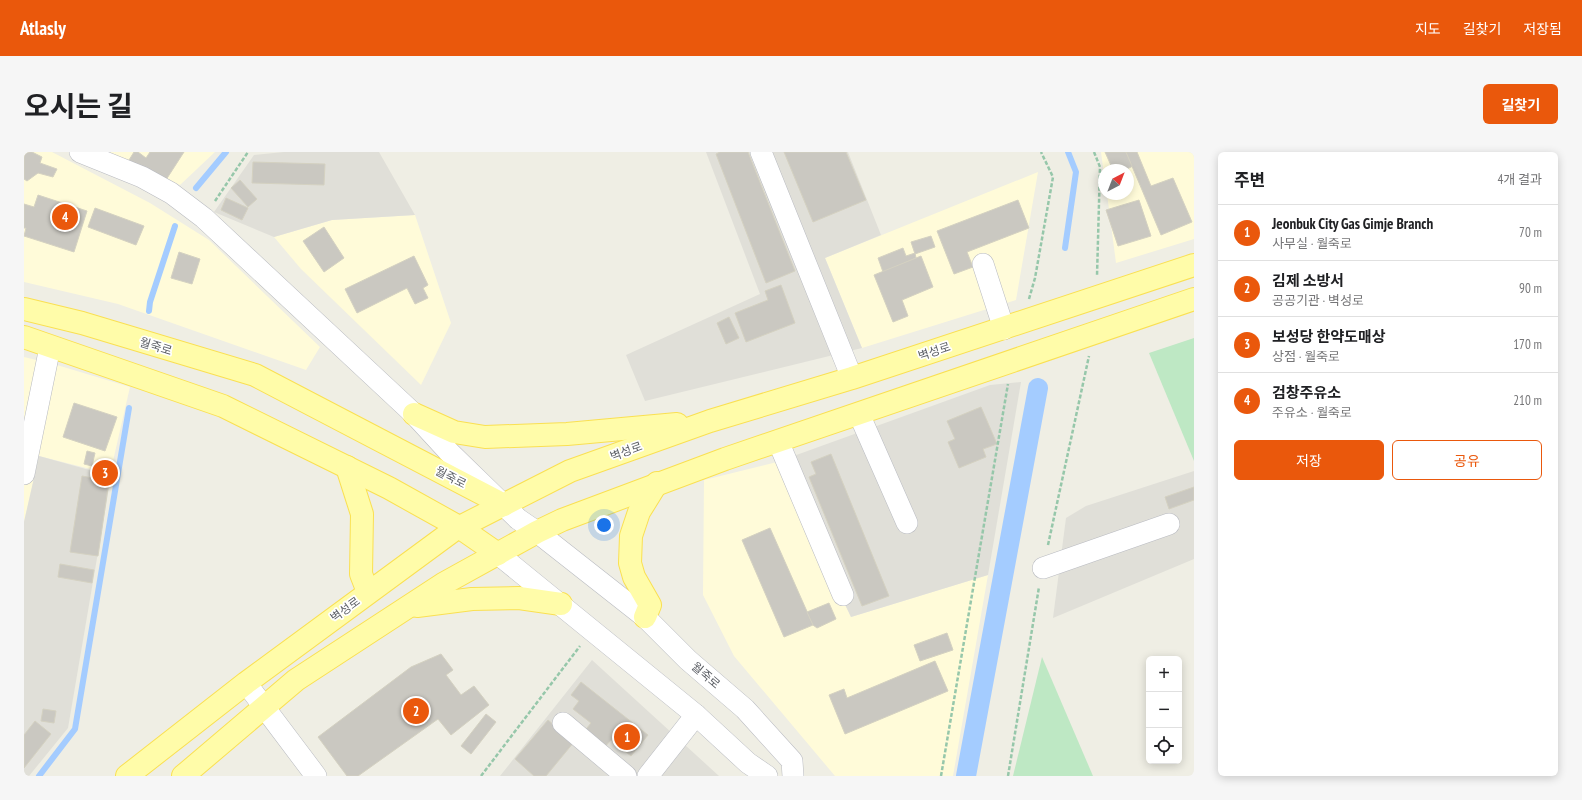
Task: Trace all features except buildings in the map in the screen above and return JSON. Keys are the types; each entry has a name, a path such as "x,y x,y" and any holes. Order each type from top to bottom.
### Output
{"main road":[{"name":"벽성로","path":"128,776 246,683 368,592 459,527 570,471 710,421 852,378 1013,326 1095,296 1194,265"},
{"path":"183,776 296,680 443,584 537,532 562,520 778,441 1011,363 1099,330 1194,299"},
{"name":"월죽로","path":"24,309 82,323 255,375 504,505"},
{"path":"24,338 223,406 389,488 459,527 498,554"},
{"path":"414,414 454,432 485,437 567,434 710,421"},
{"path":"348,467 362,514 361,574 368,592"},
{"path":"645,617 650,604 634,577 630,562 631,536 639,512 657,484"},
{"path":"408,608 433,602 472,598 519,598 561,604"}],"street":[{"path":"80,152 142,177 170,193 204,218 414,414 448,451 504,505"},
{"path":"761,152 852,378"},
{"path":"983,264 1013,326"},
{"path":"24,474 31,409 50,347"},
{"path":"859,414 907,523"},
{"path":"778,441 843,595"},
{"name":"월죽로","path":"504,505 518,519 537,532 645,617 688,660 745,709 792,761 793,776"},
{"path":"1043,568 1169,524"},
{"path":"498,554 696,715 743,769 767,776"},
{"path":"246,683 316,776"},
{"path":"648,776 696,715"},
{"path":"563,723 626,776"}],"path":[{"path":"204,218 248,152"},
{"path":"1013,326 1035,278 1053,177 1041,152"},
{"path":"1094,152 1100,167 1099,242 1095,296"},
{"path":"941,776 1011,363"},
{"path":"481,776 592,630"}],"shaded area":[{"path":"24,152 52,152 150,203 209,240 320,347 306,370 118,304 24,282"},
{"path":"109,152 215,152 180,185"},
{"path":"284,152 379,152 415,215 332,220 274,237 214,212 254,155"},
{"path":"706,152 848,152 881,235 825,258 862,348 645,401 626,355 760,294"},
{"path":"1101,152 1194,152 1194,239 1116,263 1108,200 1134,200 1134,164 1103,164"},
{"path":"1038,172 1016,300 862,348 825,258"},
{"path":"415,215 451,323 421,385 301,269 274,237 332,220"},
{"path":"24,357 57,365 130,387 110,474 39,456 24,522"},
{"path":"1021,382 988,575 851,617 777,462 990,385"},
{"path":"39,456 111,476 68,728 29,776 24,776 24,522"},
{"path":"777,462 851,617 988,575 953,776 835,776 734,656 703,595 704,480"},
{"path":"1194,471 1194,559 1053,618 1066,518 1086,506"},
{"path":"592,660 719,776 500,776"}],"green space":[{"path":"1194,338 1194,461 1149,353"},
{"path":"1042,657 1093,776 1013,776"}],"waterway":[{"path":"196,188 226,152"},
{"path":"1065,248 1076,172 1068,152"},
{"path":"149,311 150,302 175,226"},
{"path":"966,776 1038,388"},
{"path":"39,776 75,729 129,408"}],"place":[{"name":"검창주유소","path":"65,217"},
{"name":"보성당 한약도매상","path":"105,473"},
{"name":"김제 소방서","path":"416,711"},
{"name":"Jeonbuk City Gas Gimje Branch","path":"627,737"}]}
